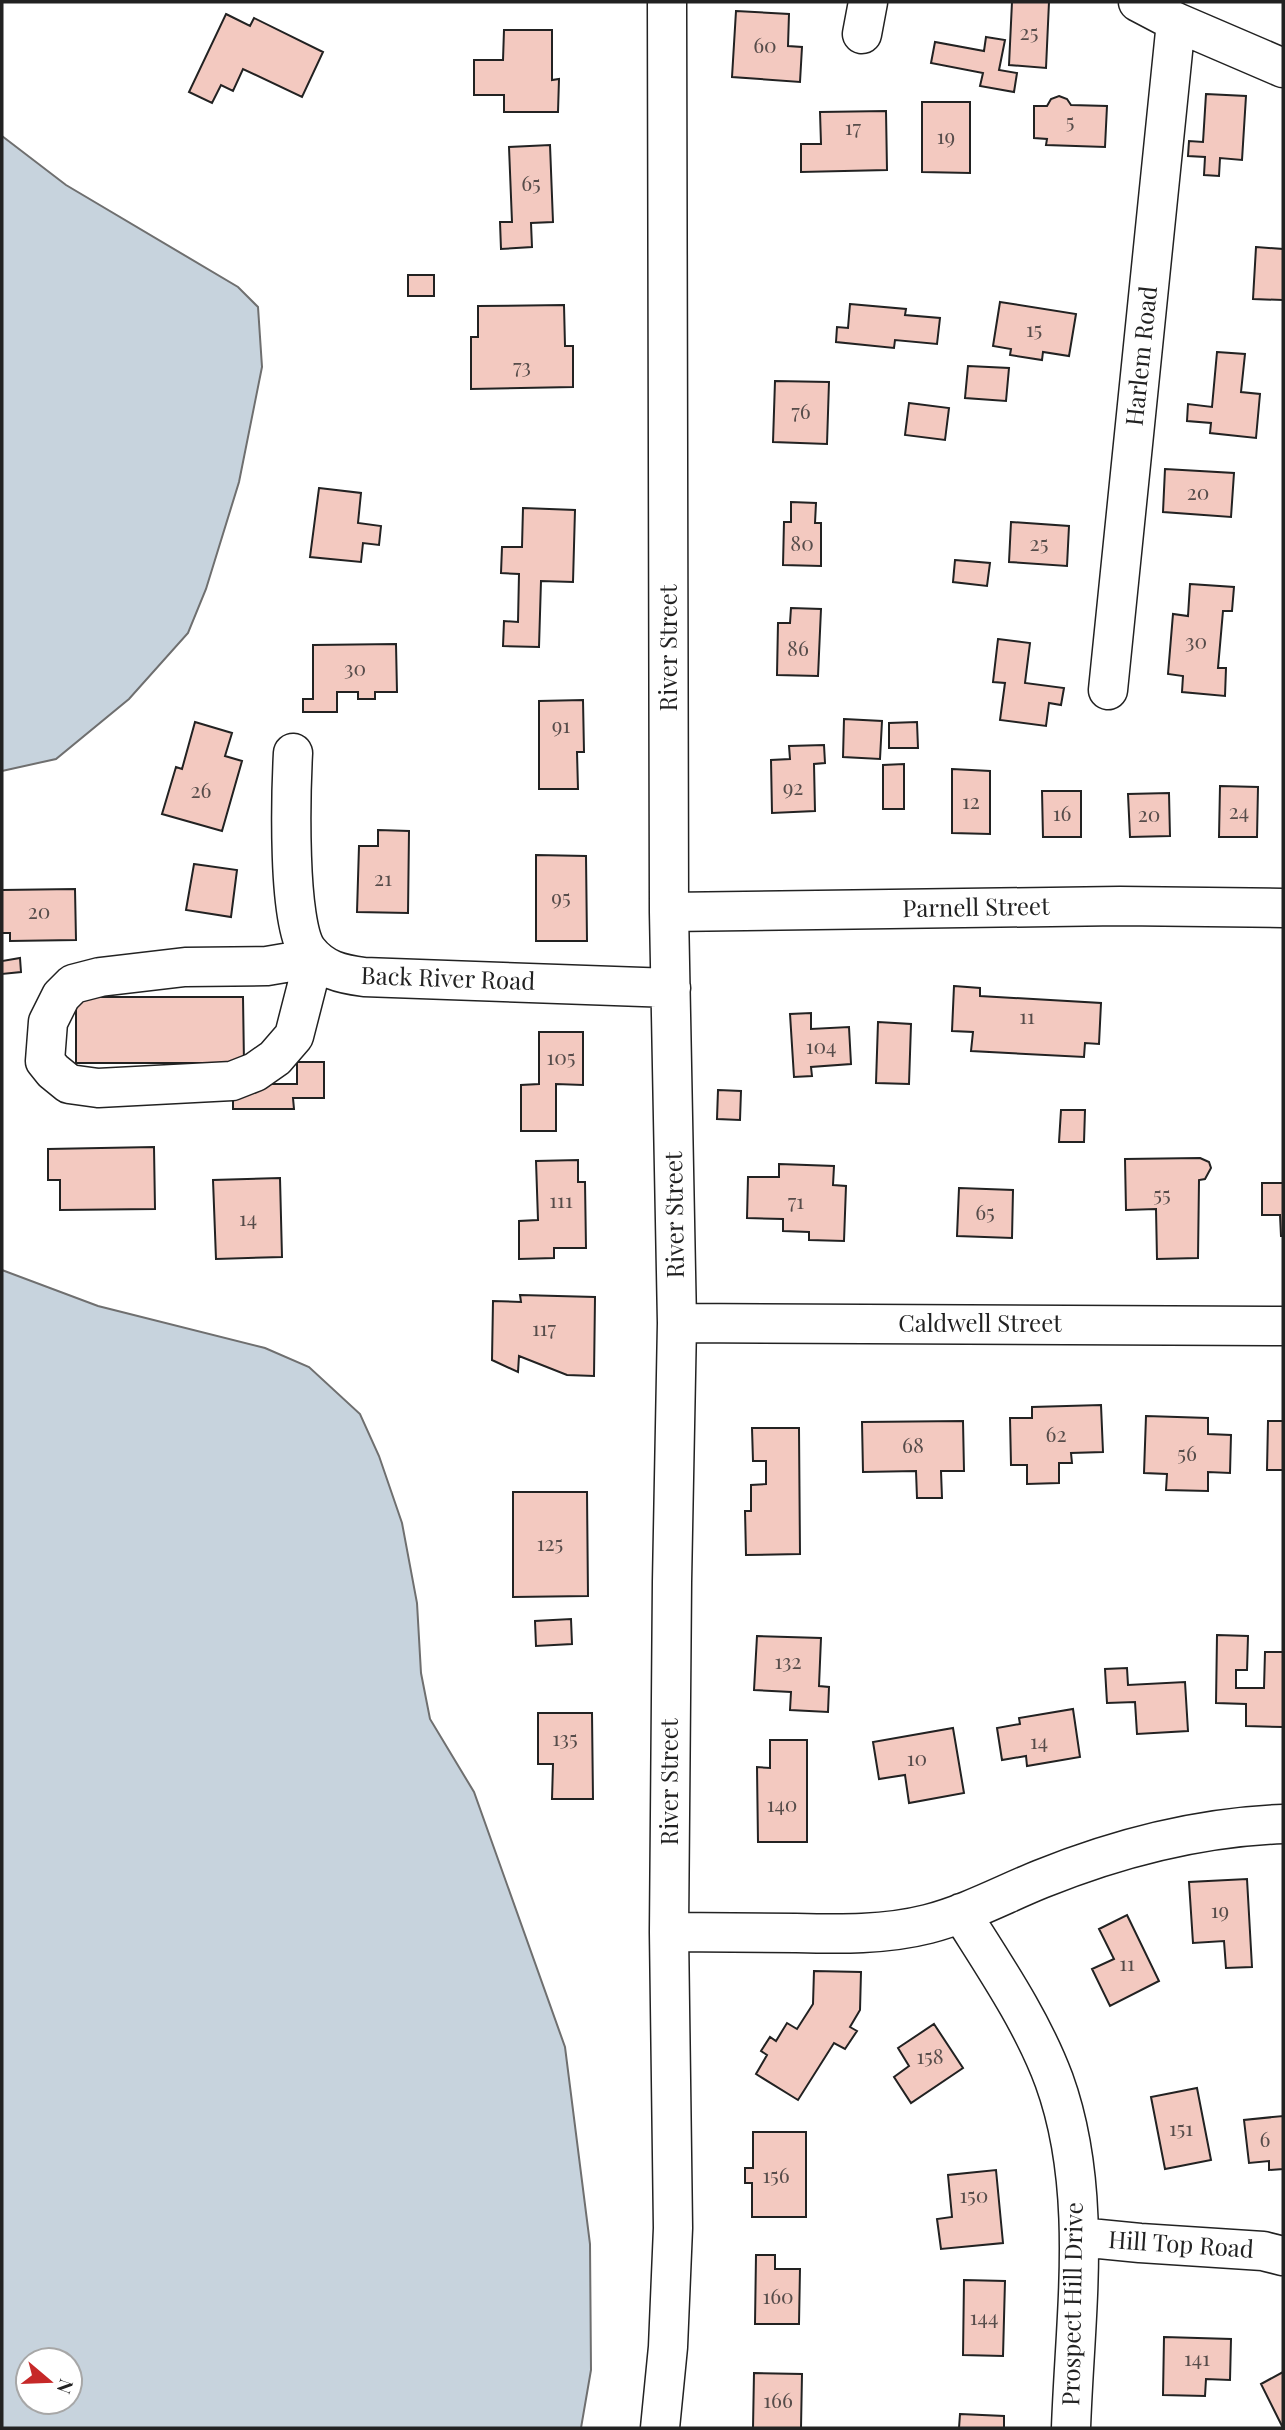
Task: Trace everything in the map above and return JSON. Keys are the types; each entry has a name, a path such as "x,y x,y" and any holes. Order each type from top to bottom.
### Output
{"street":[{"name":"River Street","path":"660,2428 668,2347 673,2228 669,1932 677,1323 669,912 667,2"},
{"path":"1138,2 1176,22 1283,68"},
{"name":"Harlem Road","path":"1108,690 1176,22"},
{"path":"293,753 293,880 299,925 306,948 314,958"},
{"name":"Parnell Street","path":"669,912 1121,906 1283,908"},
{"path":"314,958 294,1037 275,1058 255,1072 232,1081 98,1088 69,1084 45,1061 48,1023 61,996 73,984 100,977 185,967 267,965 314,958"},
{"name":"Back River Road","path":"314,958 321,966 341,974 364,978 671,988"},
{"name":"Caldwell Street","path":"677,1323 1283,1326"},
{"path":"669,1932 833,1934 894,1931 929,1924 961,1913 1042,1879 1120,1851 1187,1835 1283,1824"},
{"name":"Prospect Hill Drive","path":"961,1913 1009,1989 1053,2078 1070,2144 1079,2237 1071,2428"},
{"name":"Hill Top Road","path":"1079,2237 1252,2250 1283,2256"}],"shaded area":[{"path":"2,136 66,185 238,287 258,307 262,367 239,482 206,589 188,633 129,699 56,759 2,771"},
{"path":"2,1270 98,1306 265,1348 309,1367 360,1414 379,1456 402,1523 417,1603 421,1673 430,1719 474,1792 565,2047 590,2244 591,2370 581,2428 2,2428"}],"building":[{"path":"1012,2 1049,2 1046,68 1009,65"},
{"path":"736,11 789,14 788,46 802,47 800,82 732,77"},
{"path":"226,14 250,26 254,18 323,52 302,97 243,69 233,91 221,85 212,103 189,92"},
{"path":"504,30 552,30 552,80 559,79 558,112 504,112 504,95 474,95 474,60 503,60"},
{"path":"986,37 1005,40 999,70 1017,73 1014,92 980,86 983,73 931,63 935,42 984,51"},
{"path":"1206,94 1246,96 1242,160 1220,158 1219,176 1204,175 1205,157 1188,156 1189,141 1203,142"},
{"path":"1059,96 1067,99 1071,105 1107,106 1105,147 1046,145 1047,139 1034,138 1034,106 1047,106 1051,99"},
{"path":"922,102 970,102 970,173 922,172"},
{"path":"886,111 887,170 801,172 801,144 821,144 820,112"},
{"path":"550,145 553,222 531,223 532,247 501,249 500,222 512,222 509,147"},
{"path":"1256,247 1283,249 1283,300 1253,299"},
{"path":"408,275 434,275 434,296 408,296"},
{"path":"1000,302 1076,314 1069,356 1043,352 1042,360 1010,355 1011,349 993,346"},
{"path":"850,304 906,309 905,315 940,318 937,344 895,340 894,348 836,342 837,327 848,328"},
{"path":"564,305 565,346 573,346 573,387 471,389 471,337 478,337 478,306"},
{"path":"1217,352 1245,354 1241,392 1260,394 1256,438 1210,433 1211,423 1187,421 1188,404 1212,407"},
{"path":"968,366 1009,368 1006,401 965,398"},
{"path":"775,381 829,382 827,444 773,442"},
{"path":"909,403 949,408 945,440 905,435"},
{"path":"1165,469 1234,473 1231,517 1163,512"},
{"path":"319,488 361,493 358,523 381,526 379,545 363,543 361,562 310,557"},
{"path":"791,502 816,503 815,523 821,523 821,566 783,565 784,522 791,522"},
{"path":"523,508 575,510 573,582 541,581 539,647 503,646 504,621 518,622 519,574 501,573 502,547 522,547"},
{"path":"1011,522 1069,526 1067,566 1009,562"},
{"path":"955,560 990,563 987,586 953,582"},
{"path":"1190,584 1234,587 1232,611 1223,611 1218,668 1226,668 1225,696 1182,692 1183,676 1168,674 1173,614 1188,616"},
{"path":"791,608 821,609 818,676 777,675 778,623 790,623"},
{"path":"998,639 1030,643 1025,683 1064,688 1061,705 1049,703 1046,726 1000,720 1005,683 993,682"},
{"path":"396,644 397,692 375,692 375,699 358,699 358,692 337,692 337,712 303,712 303,699 313,699 313,645"},
{"path":"583,700 584,752 577,752 578,789 539,789 539,701"},
{"path":"844,719 882,721 880,759 843,757"},
{"path":"195,722 232,733 225,756 242,761 222,831 162,814 176,767 182,769"},
{"path":"917,722 918,748 889,748 889,723"},
{"path":"824,745 825,763 814,764 815,811 772,813 771,760 790,759 789,746"},
{"path":"904,764 904,809 883,809 883,765"},
{"path":"952,769 990,771 990,834 952,833"},
{"path":"1220,786 1258,787 1257,837 1219,837"},
{"path":"1042,791 1081,791 1081,837 1043,837"},
{"path":"1169,793 1170,836 1130,837 1128,794"},
{"path":"378,830 409,831 408,913 357,912 359,846 378,846"},
{"path":"536,855 586,856 587,941 536,941"},
{"path":"194,864 237,870 231,917 186,910"},
{"path":"75,889 76,940 10,941 10,933 2,933 2,890"},
{"path":"20,958 21,972 2,974 2,961"},
{"path":"954,986 980,988 980,996 1101,1003 1099,1044 1085,1043 1084,1057 971,1051 973,1032 952,1031"},
{"path":"76,997 243,997 244,1063 76,1063"},
{"path":"811,1013 811,1029 849,1027 851,1064 811,1067 812,1076 794,1077 790,1014"},
{"path":"878,1022 911,1024 909,1084 876,1083"},
{"path":"539,1032 583,1032 583,1085 556,1084 556,1131 521,1131 521,1085 539,1084"},
{"path":"297,1062 324,1062 324,1098 293,1098 294,1109 233,1109 233,1092 246,1084 297,1084"},
{"path":"718,1090 741,1091 740,1120 717,1119"},
{"path":"1061,1110 1085,1110 1084,1142 1059,1142"},
{"path":"154,1147 155,1209 60,1210 60,1180 48,1180 48,1149"},
{"path":"1200,1158 1209,1162 1211,1168 1205,1179 1199,1180 1198,1258 1157,1259 1156,1209 1126,1210 1125,1159"},
{"path":"578,1160 578,1182 585,1182 586,1248 554,1248 554,1258 519,1259 519,1221 538,1220 536,1161"},
{"path":"779,1164 834,1166 833,1185 846,1186 844,1241 809,1240 809,1232 783,1231 783,1219 747,1218 748,1177 779,1177"},
{"path":"280,1178 282,1257 216,1259 213,1180"},
{"path":"1262,1183 1283,1183 1283,1236 1280,1215 1262,1215"},
{"path":"959,1188 1013,1190 1012,1238 957,1236"},
{"path":"520,1295 595,1297 594,1376 567,1375 519,1356 518,1372 492,1360 493,1301 521,1302"},
{"path":"1101,1405 1103,1452 1071,1453 1072,1463 1059,1463 1059,1483 1027,1484 1027,1465 1011,1465 1010,1418 1032,1418 1032,1407"},
{"path":"1146,1416 1208,1418 1208,1434 1231,1435 1230,1473 1208,1472 1208,1491 1166,1490 1167,1474 1144,1473"},
{"path":"963,1421 964,1471 941,1471 942,1498 917,1498 916,1471 863,1472 862,1422"},
{"path":"1268,1421 1283,1421 1283,1470 1267,1470"},
{"path":"752,1428 799,1428 800,1554 746,1555 745,1511 751,1511 751,1485 766,1484 766,1461 753,1461"},
{"path":"513,1492 587,1492 588,1596 513,1597"},
{"path":"571,1619 572,1644 536,1646 535,1621"},
{"path":"1217,1635 1248,1636 1247,1670 1236,1670 1236,1688 1264,1688 1265,1652 1283,1652 1283,1727 1246,1726 1246,1704 1216,1703"},
{"path":"757,1636 821,1638 819,1686 829,1687 828,1712 790,1710 791,1692 754,1690"},
{"path":"1127,1668 1128,1685 1185,1682 1188,1731 1137,1734 1135,1702 1107,1703 1105,1669"},
{"path":"1073,1709 1080,1757 1027,1766 1026,1756 1002,1760 997,1728 1020,1724 1019,1718"},
{"path":"538,1713 592,1713 593,1799 552,1799 553,1764 538,1764"},
{"path":"953,1728 964,1793 909,1803 905,1775 879,1779 873,1742"},
{"path":"770,1740 807,1740 807,1842 758,1842 757,1767 770,1768"},
{"path":"1247,1879 1252,1967 1226,1968 1224,1941 1193,1943 1189,1882"},
{"path":"1127,1915 1159,1981 1110,2006 1092,1969 1114,1959 1099,1929"},
{"path":"814,1971 861,1972 860,2010 850,2027 857,2031 845,2049 834,2043 798,2100 756,2074 767,2055 761,2051 770,2037 776,2041 787,2023 797,2029 813,2004"},
{"path":"934,2024 963,2068 911,2103 894,2077 909,2066 898,2048"},
{"path":"1197,2088 1211,2160 1165,2169 1151,2097"},
{"path":"1283,2116 1283,2169 1269,2170 1269,2161 1249,2163 1244,2120"},
{"path":"753,2132 806,2132 806,2217 752,2217 752,2183 745,2183 745,2168 753,2168"},
{"path":"996,2170 1003,2243 941,2249 937,2219 952,2217 948,2175"},
{"path":"756,2255 775,2255 775,2269 800,2269 799,2324 755,2324"},
{"path":"964,2280 1005,2281 1003,2356 963,2355"},
{"path":"1164,2337 1231,2339 1230,2380 1206,2379 1205,2396 1163,2395"},
{"path":"1283,2372 1283,2428 1261,2384"},
{"path":"754,2373 802,2374 801,2428 753,2428"},
{"path":"960,2414 1004,2416 1004,2428 959,2428"}]}
